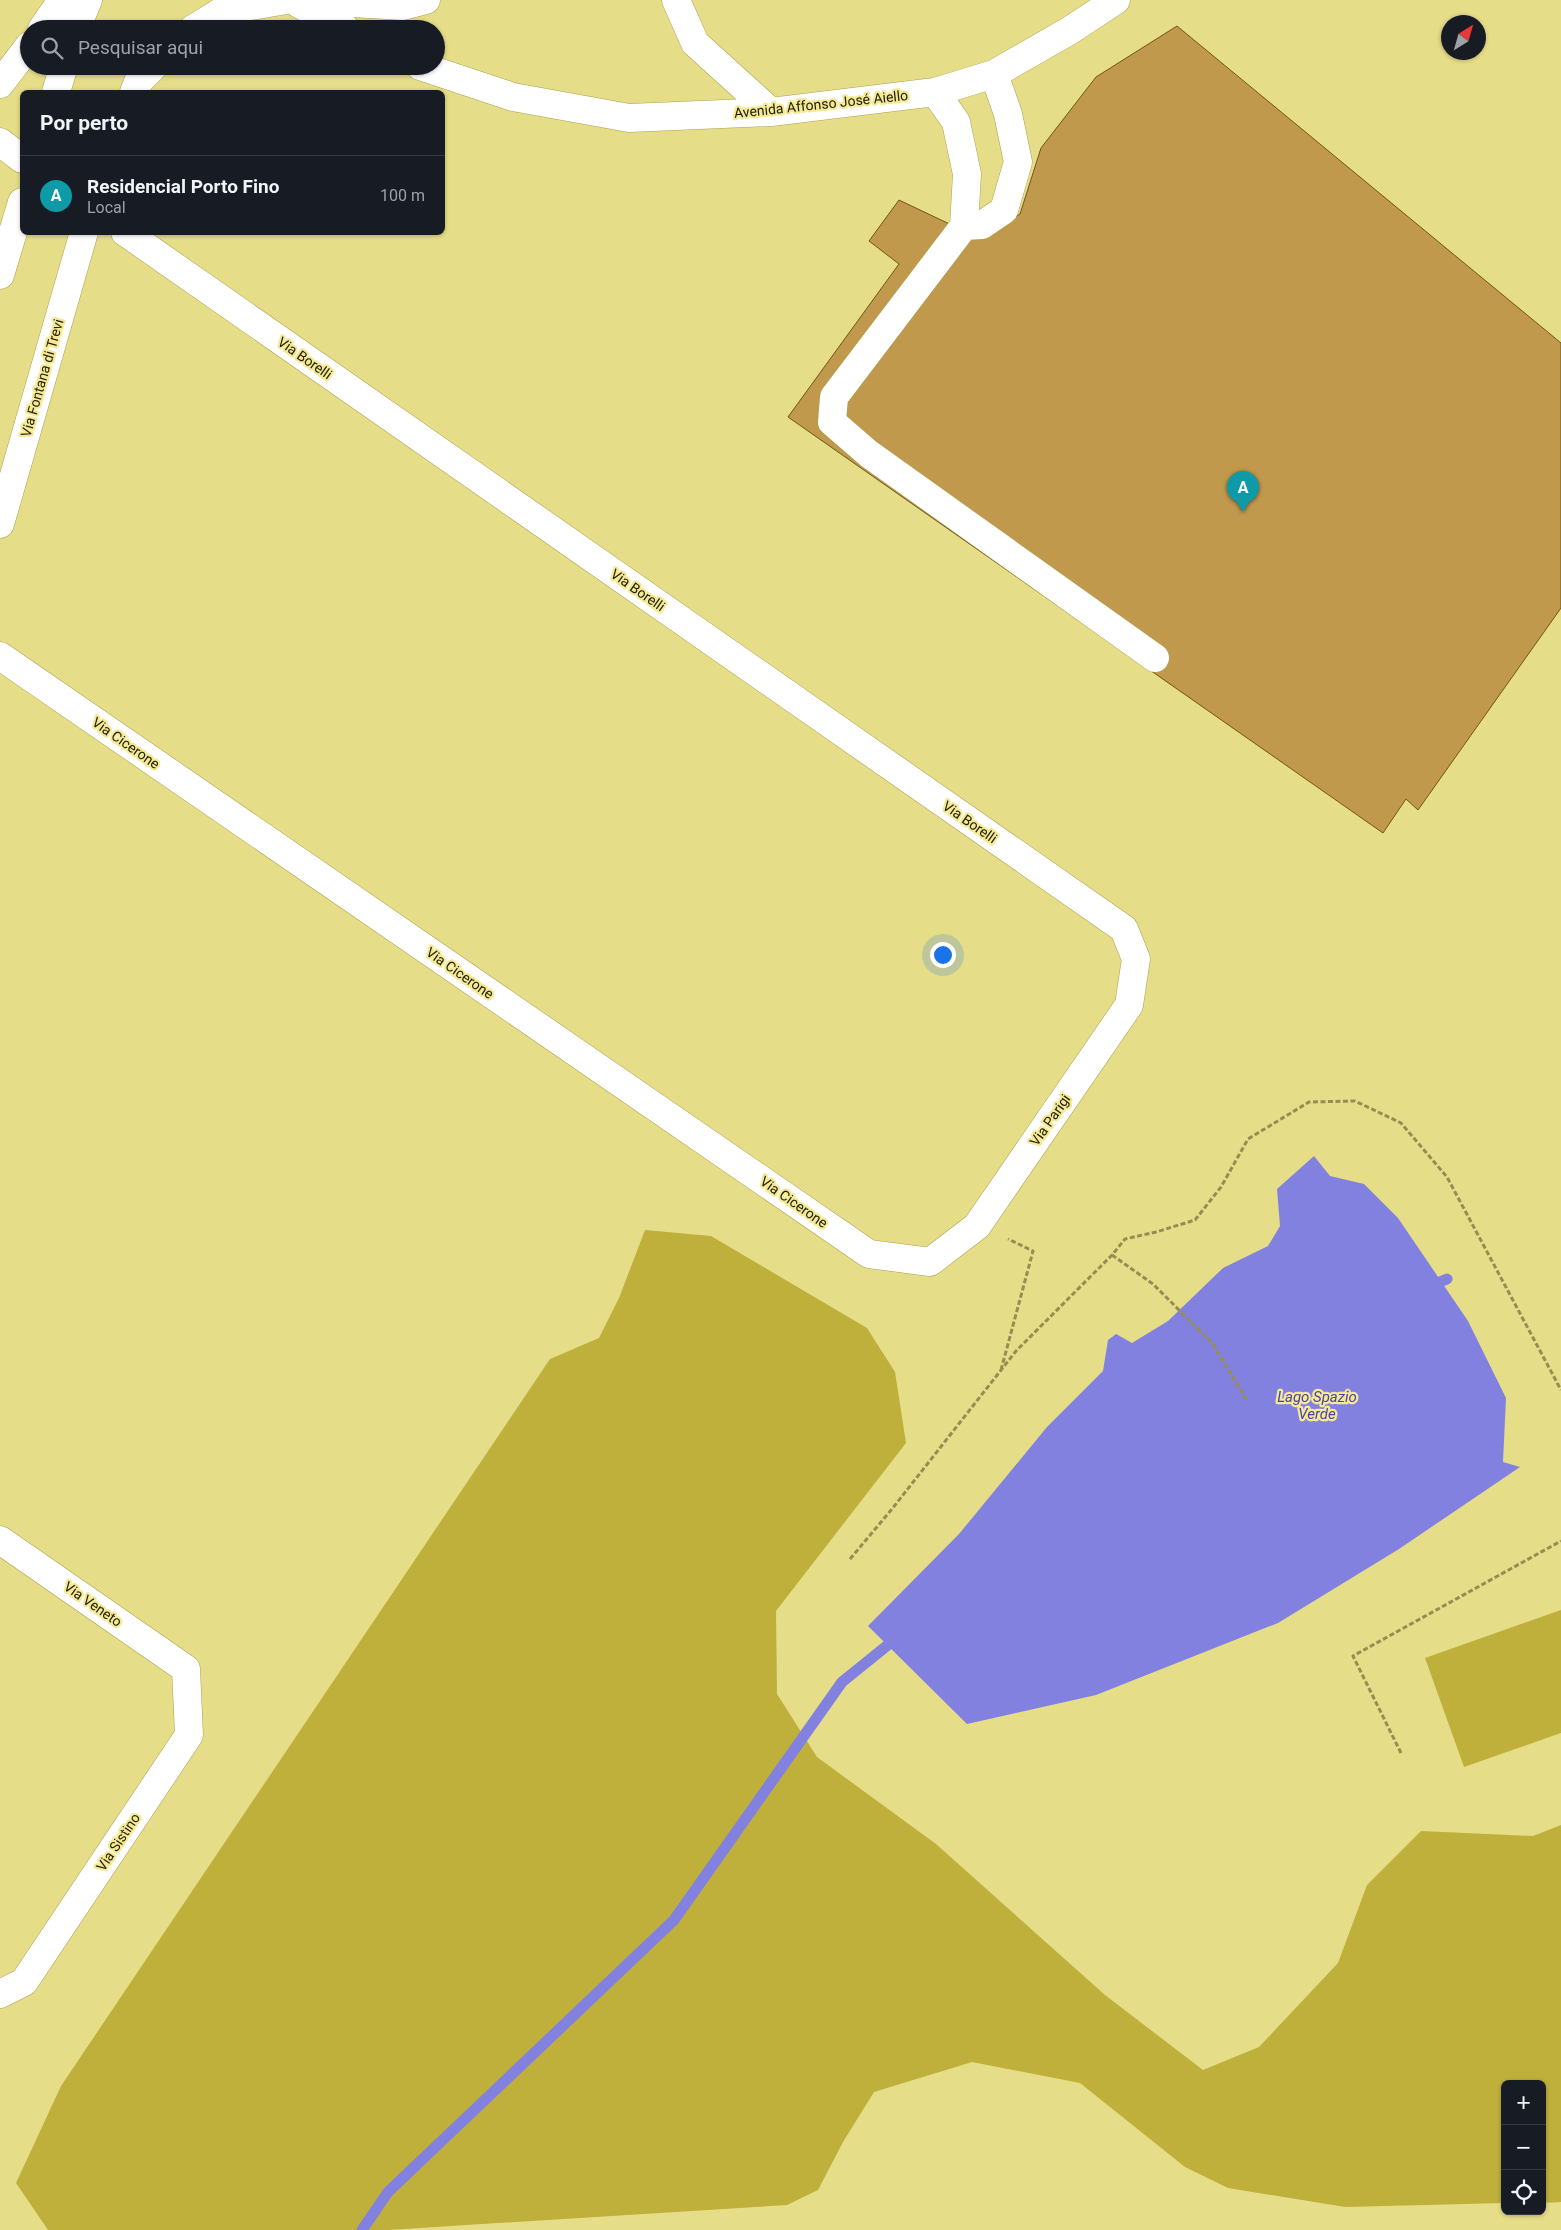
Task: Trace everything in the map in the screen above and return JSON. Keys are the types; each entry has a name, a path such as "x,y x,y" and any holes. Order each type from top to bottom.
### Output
{"street":[{"path":"48,20 62,0"},
{"path":"80,20 88,0"},
{"path":"208,20 222,11 286,0"},
{"path":"291,0 329,20"},
{"path":"302,0 403,6 426,0"},
{"path":"676,0 695,43 771,112"},
{"name":"Avenida Affonso José Aiello","path":"445,75 513,98 629,118 771,112 935,92 994,74 1069,31 1116,0"},
{"path":"0,84 20,58"},
{"path":"964,226 982,225 1004,210 1018,162 1008,114 994,74"},
{"path":"57,90 61,75"},
{"path":"135,90 138,82 145,75"},
{"path":"935,92 956,122 967,174 964,226 834,397 832,422 870,454 1155,658"},
{"path":"0,142 20,157"},
{"path":"0,275 20,209"},
{"name":"Via Fontana di Trevi","path":"0,524 83,235"},
{"name":"Via Borelli","path":"129,235 1124,929 1136,959"},
{"name":"Via Cicerone","path":"0,656 869,1254 930,1262"},
{"name":"Via Parigi","path":"930,1262 977,1226 1129,1005 1136,959"},
{"name":"Via Veneto","path":"0,1540 186,1669"},
{"name":"Via Sistino","path":"0,1994 24,1982 189,1735 186,1669"}],"path":[{"path":"850,1559 1016,1351 1112,1255 1125,1239 1195,1220 1221,1187 1248,1140 1310,1102 1355,1100 1401,1123 1446,1177 1561,1390"},
{"path":"977,1226 1033,1250 1000,1372"},
{"path":"1112,1255 1153,1284 1213,1344 1247,1401"},
{"path":"1402,1753 1354,1656 1561,1541"}],"shaded area":[{"path":"645,1230 711,1236 867,1328 895,1372 906,1443 776,1611 777,1694 817,1757 936,1844 1105,1995 1203,2070 1259,2047 1338,1963 1367,1885 1421,1831 1533,1836 1561,1825 1561,2202 1546,2203 1546,2080 1501,2080 1501,2203 1345,2207 1228,2188 1185,2167 1080,2083 972,2062 874,2092 843,2142 818,2190 787,2205 388,2230 48,2230 16,2183 61,2086 550,1359 599,1338 619,1298"},
{"path":"1561,1610 1561,1733 1464,1767 1425,1658"}],"water":[{"name":"Lago Spazio Verde","path":"1314,1156 1330,1176 1364,1184 1398,1218 1468,1321 1506,1398 1503,1462 1520,1467 1399,1549 1278,1623 1096,1695 967,1724 868,1626 959,1534 1047,1427 1103,1371 1108,1340 1116,1334 1132,1343 1168,1321 1223,1268 1268,1246 1280,1226 1277,1189"}],"building":[{"path":"1177,26 1561,343 1561,608 1418,810 1406,799 1383,833 788,417 899,264 869,241 899,200 981,239 1020,214 1041,148 1096,77"}],"waterway":[{"path":"1428,1287 1447,1279"},
{"path":"362,2230 388,2192 674,1920 842,1682 899,1636"}],"place":[{"name":"Residencial Porto Fino","path":"1243,512"}]}
